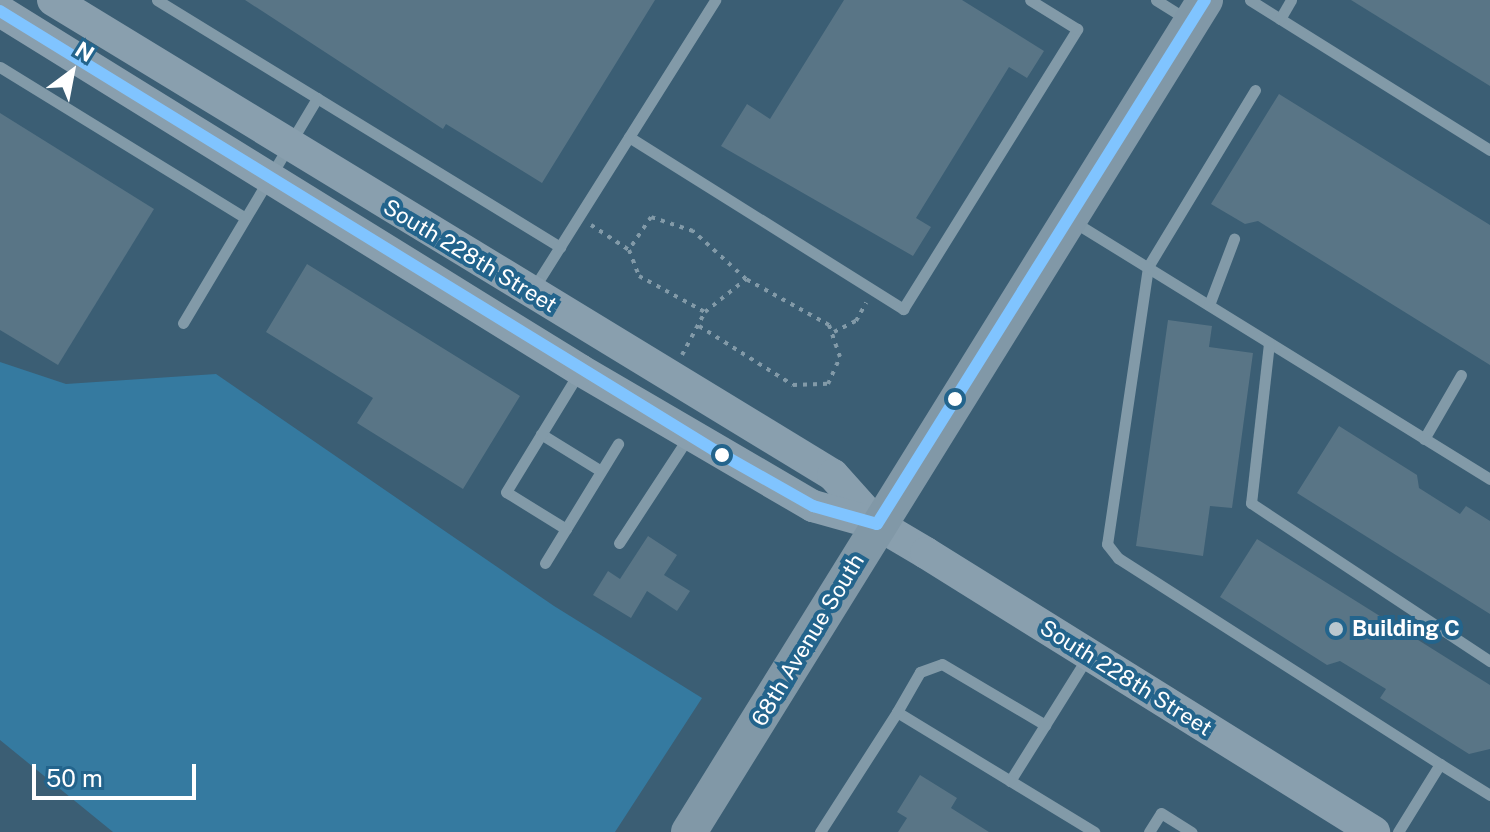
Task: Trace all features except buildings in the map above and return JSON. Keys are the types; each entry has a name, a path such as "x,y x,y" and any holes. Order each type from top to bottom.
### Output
{"main road":[{"name":"South 228th Street","path":"53,0 668,378 833,475 877,524"},
{"name":"South 228th Street","path":"0,11 580,370 813,506 877,524 1374,832"},
{"name":"68th Avenue South","path":"689,832 877,524 1198,11"}],"lane":[{"path":"157,0 560,247"},
{"path":"531,293 715,0"},
{"path":"629,137 903,309 1077,29 1030,0"},
{"path":"1156,0 1198,11"},
{"path":"1250,0 1490,150"},
{"path":"1280,19 1291,0"},
{"path":"0,67 245,218"},
{"path":"1255,90 1148,267 1107,544 1118,558 1490,794"},
{"path":"183,323 317,98"},
{"path":"1070,219 1424,439 1489,475"},
{"path":"1209,305 1234,239"},
{"path":"1269,343 1251,503 1490,661"},
{"path":"566,529 506,492 580,370"},
{"path":"1424,439 1461,375"},
{"path":"541,434 601,471"},
{"path":"619,543 689,435"},
{"path":"545,563 618,444"},
{"path":"1010,781 1089,655"},
{"path":"820,832 920,672 942,664 1045,725"},
{"path":"897,712 1094,832"},
{"path":"1398,832 1440,764"},
{"path":"1149,832 1161,813 1192,832"}],"path":[{"path":"629,250 651,217 663,216 693,231 746,279 810,309 834,332 840,366 828,384 803,389 699,326"},
{"path":"579,217 629,250 639,276 705,312"},
{"path":"668,378 705,312 746,279"},
{"path":"834,332 856,321 874,291"}],"shaded area":[{"path":"0,362 66,384 216,374 554,606 702,698 615,832 113,832 0,740"}],"transit line":[{"path":"877,524 1205,0"},
{"path":"0,11 714,450 813,506 877,524"}],"place":[{"name":"Building C","path":"1336,629"}]}
